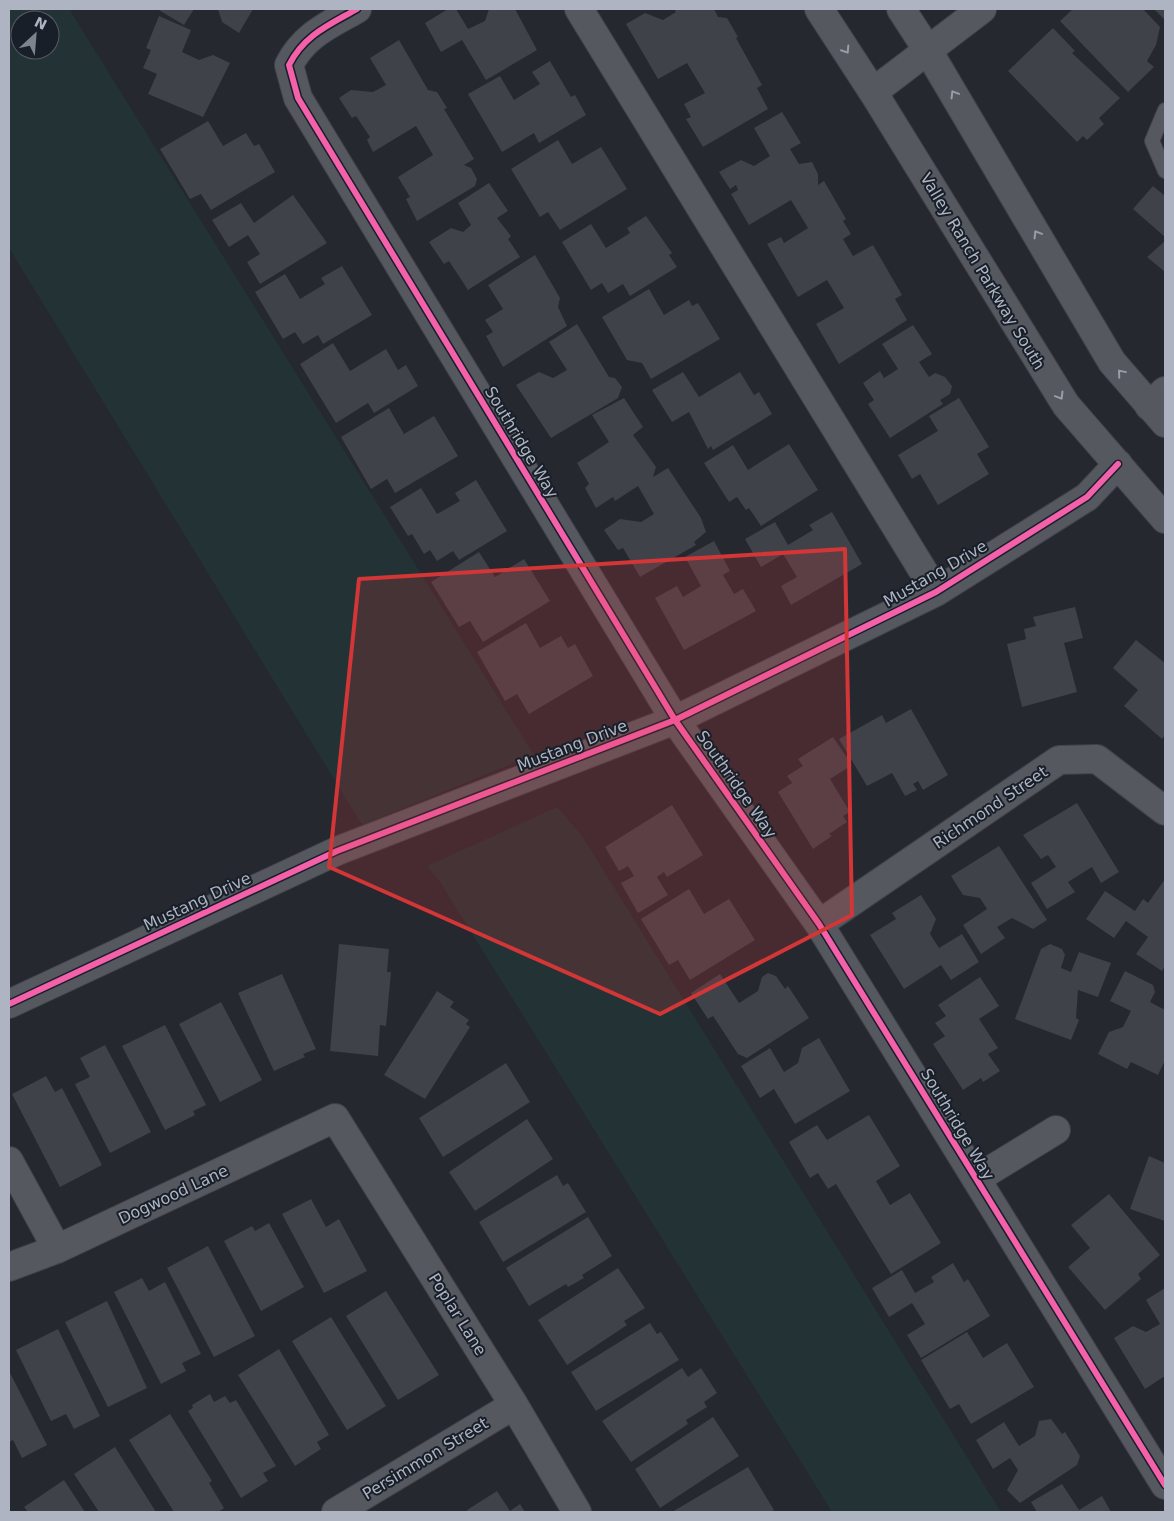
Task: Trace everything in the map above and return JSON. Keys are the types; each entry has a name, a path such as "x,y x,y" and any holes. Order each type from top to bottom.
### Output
{"street":[{"name":"Southridge Way","path":"357,9 307,38 296,50 289,65 298,98 675,720 819,924 1165,1485"},
{"path":"579,9 936,592"},
{"name":"Valley Ranch Parkway South","path":"819,9 873,92 1066,406 1165,519"},
{"path":"901,9 928,49 1112,362 1160,406"},
{"path":"873,92 982,9"},
{"name":"Mustang Drive","path":"9,1004 337,851 675,720 936,592 1087,497 1118,464"},
{"name":"Richmond Street","path":"819,924 1059,760 1097,759 1165,811"},
{"name":"Dogwood Lane","path":"9,1267 57,1249 335,1118"},
{"name":"Poplar Lane","path":"335,1118 514,1404 577,1512"},
{"path":"976,1180 1056,1130"},
{"path":"9,1161 57,1249"},
{"name":"Persimmon Street","path":"336,1512 514,1404"}],"lane":[{"path":"1165,110 1152,141 1165,171"}],"highlighted area":[{"path":"845,549 852,915 660,1014 329,867 359,579"}],"shaded area":[{"path":"9,9 69,9 534,755 362,825 9,248"},
{"path":"557,807 581,834 1001,1512 832,1512 440,882 427,866"}],"building":[{"path":"157,9 194,9 184,25"},
{"path":"218,9 253,9 239,33 222,22"},
{"path":"448,9 456,9 468,29 485,21 489,9 515,9 537,50 486,80 462,40 441,52 425,23"},
{"path":"674,9 714,9 718,17 727,18 762,85 757,88 768,109 703,147 686,119 691,117 684,104 705,93 687,63 658,79 626,24 645,13 663,20 676,12"},
{"path":"1073,9 1143,9 1160,27 1156,45 1147,61 1154,67 1128,92 1060,21"},
{"path":"1154,9 1165,9 1165,20"},
{"path":"159,16 191,30 182,52 199,60 213,55 230,63 203,117 148,94 157,74 143,68 151,50 146,48"},
{"path":"1053,28 1075,51 1072,53 1120,98 1099,118 1104,124 1087,140 1083,136 1077,142 1008,71"},
{"path":"399,40 428,90 437,92 447,108 444,109 474,159 464,165 471,168 477,179 475,186 417,221 406,199 410,197 398,177 433,155 416,126 373,152 367,140 370,137 356,116 352,118 339,98 351,90 373,92 386,85 370,58"},
{"path":"550,61 571,97 575,95 586,115 539,143 534,133 502,152 468,94 500,76 514,100 540,84 532,72"},
{"path":"782,112 801,143 790,149 799,164 812,162 818,174 818,185 824,181 846,219 843,221 851,234 843,239 853,256 873,245 902,295 895,299 907,320 839,364 816,324 844,308 827,280 798,297 767,244 781,237 784,243 808,228 791,200 749,225 731,194 738,190 736,185 730,189 719,172 741,160 754,166 770,156 754,128"},
{"path":"208,121 223,146 246,133 254,146 259,144 275,172 211,210 201,194 190,199 160,149"},
{"path":"558,140 572,164 601,147 627,189 560,230 548,212 540,217 511,169"},
{"path":"489,183 508,211 497,218 511,236 508,239 520,257 468,290 449,261 444,264 429,242 451,228 463,232 471,225 458,203"},
{"path":"1153,186 1165,196 1165,237 1133,209"},
{"path":"293,195 327,243 260,284 247,262 260,254 248,235 229,247 212,220 241,203 254,223"},
{"path":"646,216 672,253 669,255 677,267 630,296 623,284 608,293 602,283 591,290 562,242 591,224 606,248 630,233 627,228"},
{"path":"1165,241 1165,272 1147,257"},
{"path":"535,255 560,298 558,307 567,326 503,367 486,336 493,332 485,320 503,309 488,285"},
{"path":"342,266 372,315 323,344 318,335 303,344 295,332 283,339 255,292 285,274 300,299 325,284 321,278"},
{"path":"649,289 664,315 689,300 692,306 698,303 720,339 651,379 642,363 627,360 602,317"},
{"path":"577,324 609,377 615,378 622,387 618,398 551,438 516,385 539,372 553,378 567,370 549,342"},
{"path":"913,325 932,354 919,362 929,377 935,373 945,377 952,386 950,394 940,400 943,404 890,438 868,404 874,400 863,383 880,371 884,378 898,369 882,344"},
{"path":"333,343 350,371 386,349 398,370 406,365 418,386 374,413 368,403 336,423 300,364"},
{"path":"683,372 699,397 740,372 754,395 759,392 772,414 713,450 711,446 708,449 689,412 672,422 652,390"},
{"path":"624,398 643,427 633,435 656,467 653,477 668,468 701,518 706,532 694,542 696,545 640,577 623,548 618,550 604,530 620,519 641,522 654,514 638,486 615,501 613,497 596,508 585,488 589,484 577,463 609,442 592,415"},
{"path":"959,398 989,447 977,454 989,474 938,505 920,474 912,479 898,455 938,431 929,416"},
{"path":"389,408 404,434 434,416 458,456 395,493 387,479 371,489 341,437"},
{"path":"789,444 818,490 761,526 749,508 746,510 737,497 729,502 704,463 733,445 748,470"},
{"path":"476,480 507,531 459,560 453,551 437,561 430,550 424,554 412,534 408,536 390,507 421,488 437,514 460,501 455,493"},
{"path":"832,512 862,564 791,605 781,586 797,577 783,554 761,567 745,539 775,522 788,545 813,530 809,525"},
{"path":"714,541 730,571 723,575 734,594 743,589 756,611 684,650 655,598 677,586 683,597 701,586 685,557"},
{"path":"479,552 495,577 524,559 550,601 483,642 470,621 459,627 431,582"},
{"path":"1075,607 1083,638 1064,643 1077,692 1022,707 1007,644 1026,639 1024,629 1036,626 1033,617"},
{"path":"526,623 540,648 561,636 568,648 575,644 593,676 529,714 517,694 505,701 477,652"},
{"path":"1136,640 1165,663 1165,735 1162,739 1124,706 1138,690 1113,668"},
{"path":"911,709 948,775 923,790 918,781 913,784 917,790 905,796 892,773 867,786 839,739 882,715 886,723"},
{"path":"833,737 852,765 830,779 850,812 843,816 847,822 829,834 832,836 813,849 778,792 792,783 787,776 803,766 798,759"},
{"path":"1077,803 1119,872 1101,883 1092,867 1068,882 1075,892 1047,909 1031,883 1056,867 1048,855 1041,859 1023,835"},
{"path":"672,805 703,855 667,877 664,872 657,877 668,895 638,913 621,883 634,876 628,866 619,871 605,847"},
{"path":"999,846 1047,920 1033,929 1012,918 997,927 1005,938 981,954 963,925 987,909 980,898 963,895 951,876"},
{"path":"1165,879 1165,966 1162,971 1136,954 1148,937 1126,921 1114,938 1086,919 1105,891 1135,911 1143,899 1148,903"},
{"path":"689,889 704,914 729,899 755,940 690,980 678,960 669,965 641,919"},
{"path":"921,895 936,919 930,934 939,948 962,934 979,962 951,980 941,965 904,989 870,935 896,919 892,913"},
{"path":"339,944 389,949 387,972 391,972 386,1026 380,1025 378,1056 330,1051"},
{"path":"1050,944 1062,949 1065,955 1061,968 1071,972 1079,952 1111,963 1098,997 1078,990 1076,1018 1079,1020 1071,1040 1015,1019 1041,949"},
{"path":"1125,971 1153,985 1155,992 1150,1002 1165,1010 1165,1060 1158,1075 1131,1062 1127,1069 1098,1054 1109,1032 1123,1027 1131,1011 1110,1001"},
{"path":"768,973 776,976 785,989 788,986 809,1018 747,1058 738,1054 713,1016 708,1019 691,993 720,974 739,1003 758,991 762,977"},
{"path":"282,974 316,1049 303,1054 305,1057 274,1071 238,993"},
{"path":"980,977 999,1006 979,1019 998,1048 988,1054 1000,1071 983,1082 981,1078 963,1090 933,1044 945,1036 935,1023 946,1016 938,1005"},
{"path":"437,991 454,1002 450,1007 469,1020 466,1024 470,1027 425,1099 384,1075"},
{"path":"221,1002 262,1080 220,1102 179,1024"},
{"path":"165,1025 206,1105 193,1111 195,1115 165,1130 122,1046"},
{"path":"819,1038 850,1091 795,1124 774,1089 760,1098 741,1066 770,1048 784,1072 798,1063 802,1048"},
{"path":"105,1045 151,1132 110,1153 75,1084 90,1077 80,1058"},
{"path":"506,1063 530,1102 443,1157 419,1118"},
{"path":"46,1076 55,1092 62,1088 102,1165 60,1187 12,1094"},
{"path":"869,1115 900,1166 876,1181 890,1205 910,1193 941,1243 891,1274 836,1184 828,1189 818,1173 810,1178 789,1142 817,1125 827,1140"},
{"path":"527,1119 553,1159 475,1211 449,1172"},
{"path":"1149,1156 1165,1163 1165,1221 1130,1209"},
{"path":"557,1175 563,1186 568,1183 586,1212 503,1262 479,1222"},
{"path":"1109,1194 1160,1255 1138,1274 1141,1279 1105,1310 1068,1267 1090,1248 1071,1225"},
{"path":"311,1199 326,1227 339,1219 367,1271 324,1293 282,1214"},
{"path":"588,1217 612,1256 582,1275 584,1278 568,1287 566,1284 529,1306 506,1268"},
{"path":"269,1223 304,1287 261,1311 224,1241 252,1226 255,1231"},
{"path":"208,1246 255,1336 214,1357 167,1268"},
{"path":"953,1263 964,1282 968,1279 990,1316 921,1358 907,1335 925,1324 912,1303 889,1317 872,1288 902,1270 915,1293 934,1282 931,1277"},
{"path":"618,1268 645,1308 624,1321 627,1325 567,1365 538,1320"},
{"path":"142,1278 149,1291 165,1282 201,1354 182,1363 186,1371 161,1384 114,1292"},
{"path":"1165,1288 1165,1376 1145,1389 1114,1338 1133,1326 1146,1332 1160,1324 1146,1300"},
{"path":"386,1291 439,1375 398,1400 346,1316"},
{"path":"107,1301 147,1388 108,1407 65,1322"},
{"path":"331,1317 386,1406 347,1430 292,1341"},
{"path":"650,1323 657,1334 661,1332 679,1360 596,1411 571,1372"},
{"path":"58,1329 100,1416 74,1429 66,1414 51,1421 16,1350"},
{"path":"967,1332 983,1358 1007,1343 1034,1387 971,1424 959,1404 950,1409 921,1360"},
{"path":"279,1349 329,1435 317,1442 321,1449 295,1466 238,1375"},
{"path":"682,1368 688,1377 701,1368 717,1393 704,1402 707,1407 686,1420 688,1424 631,1462 602,1421"},
{"path":"9,1371 47,1445 22,1458 13,1440 9,1442"},
{"path":"210,1394 214,1402 225,1396 230,1403 236,1400 276,1466 263,1473 268,1481 241,1498 188,1411 193,1408 192,1405"},
{"path":"170,1414 212,1481 209,1483 224,1508 218,1512 174,1512 129,1440"},
{"path":"713,1417 739,1456 660,1508 635,1469"},
{"path":"1051,1419 1062,1434 1065,1432 1080,1456 1077,1465 1020,1503 1007,1490 1018,1470 1010,1458 993,1469 976,1440 1004,1422 1019,1446 1035,1436 1039,1421"},
{"path":"115,1447 156,1512 99,1512 74,1474"},
{"path":"748,1467 774,1510 771,1512 672,1512"},
{"path":"64,1480 85,1512 28,1512 24,1507"},
{"path":"1062,1484 1079,1510 1102,1496 1111,1512 1037,1512 1031,1502"},
{"path":"497,1491 510,1511 520,1504 525,1512 468,1512 467,1510"}],"cycle path":[{"path":"357,9 318,32 295,55 289,65 298,98 675,720 819,924 1165,1485"},
{"path":"9,1004 337,851 675,720 936,592 1087,497 1118,464"}]}
